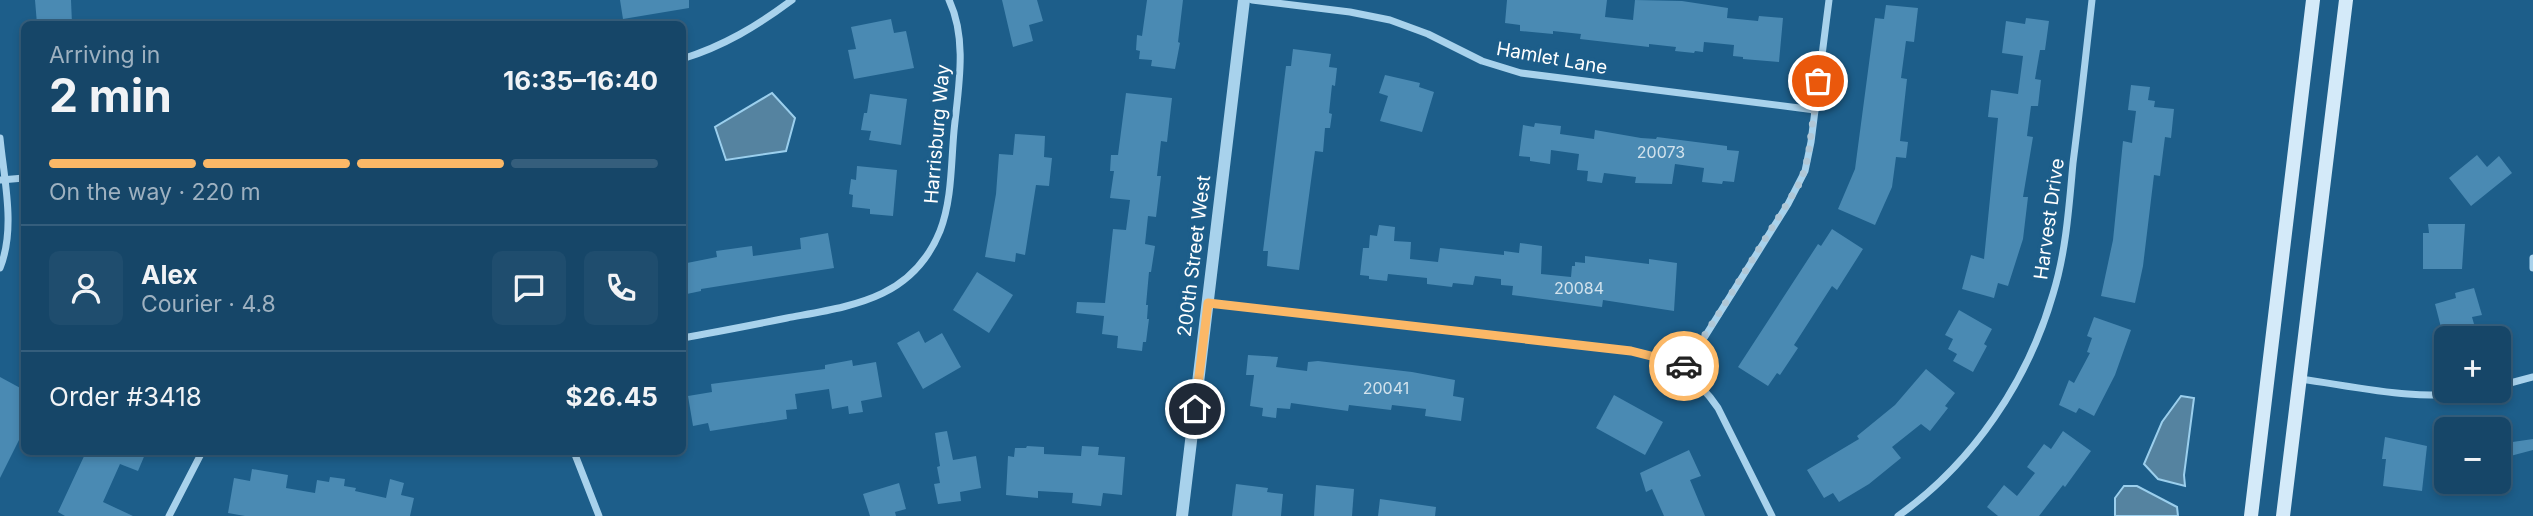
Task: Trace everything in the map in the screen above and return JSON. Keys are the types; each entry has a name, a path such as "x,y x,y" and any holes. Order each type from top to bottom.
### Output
{"main road":[{"path":"2251,516 2313,0"},
{"path":"2283,516 2346,0"}],"street":[{"path":"686,58 729,42 792,0"},
{"name":"Harrisburg Way","path":"686,337 863,303 891,290 925,258 940,231 948,201 960,67 960,34 949,0"},
{"name":"200th Street West","path":"1182,516 1244,0"},
{"name":"Hamlet Lane","path":"1252,0 1350,12 1390,20 1428,34 1482,61 1521,73 1815,110"},
{"path":"1681,370 1801,181 1808,157 1829,0"},
{"name":"Harvest Drive","path":"1898,516 1945,476 1987,427 2021,374 2042,330 2061,262 2092,0"},
{"path":"0,138 2,180 8,219 5,255 0,268"},
{"path":"2,180 21,178"},
{"path":"2533,258 2533,268"},
{"path":"1208,303 1631,351 1651,356 1681,370 1708,392 1772,516"},
{"path":"2511,383 2533,377"},
{"path":"2301,379 2434,394"},
{"path":"169,516 200,455"},
{"path":"575,455 599,516"}],"water":[{"path":"772,93 795,118 786,151 726,160 715,127"},
{"path":"2181,396 2194,398 2184,475 2185,486 2158,479 2144,464 2162,422"},
{"path":"2124,486 2137,486 2177,507 2178,516 2115,516 2115,498"}],"building":[{"path":"35,0 71,0 72,21 37,21"},
{"path":"620,0 689,0 689,8 623,19"},
{"path":"1002,0 1037,0 1043,21 1029,25 1033,41 1013,47"},
{"path":"1147,0 1183,0 1175,69 1151,66 1152,60 1139,59 1140,51 1136,50 1137,35 1142,36"},
{"path":"1507,0 1607,0 1605,17 1633,20 1635,0 1682,1 1728,8 1727,18 1758,21 1759,16 1783,18 1779,62 1733,56 1734,45 1704,42 1703,52 1694,53 1675,51 1676,47 1649,44 1649,47 1580,39 1581,34 1520,31 1520,25 1505,23"},
{"path":"1886,5 1918,8 1914,42 1906,41 1901,78 1907,79 1900,141 1908,142 1906,158 1896,157 1892,187 1875,225 1838,209 1855,169 1875,18 1884,19"},
{"path":"2026,18 2049,21 2045,50 2040,50 2035,79 2041,80 2038,106 2031,106 2027,136 2033,137 2023,197 2028,197 2023,239 2008,286 1998,283 1994,298 1962,289 1971,255 1984,259 1998,118 1988,117 1991,90 2018,94 2023,56 2002,53 2006,21 2025,24"},
{"path":"891,19 894,33 906,31 914,68 854,79 848,50 856,49 851,27"},
{"path":"1293,49 1331,54 1329,67 1337,68 1335,86 1332,85 1330,128 1325,128 1323,152 1315,151 1299,270 1267,266 1268,251 1263,251 1286,66 1291,66"},
{"path":"1385,75 1420,83 1419,87 1434,92 1422,132 1380,121 1388,96 1379,93"},
{"path":"2131,85 2150,87 2148,100 2155,101 2154,107 2174,109 2171,138 2165,137 2160,176 2154,175 2143,266 2135,303 2101,296 2113,240 2123,141 2132,143 2136,111 2128,110"},
{"path":"1126,93 1172,98 1167,142 1161,141 1157,176 1161,176 1156,217 1148,216 1145,244 1155,246 1146,305 1149,319 1142,351 1117,348 1118,336 1102,334 1104,316 1076,313 1077,302 1105,303 1113,229 1126,230 1130,200 1110,198 1114,171 1110,171 1111,155 1118,155"},
{"path":"870,94 907,99 901,145 869,140 871,131 861,130"},
{"path":"1535,123 1561,126 1560,134 1594,139 1595,130 1641,138 1657,137 1727,146 1727,150 1739,151 1734,182 1702,182 1704,168 1675,164 1672,184 1635,183 1636,177 1604,173 1602,183 1587,181 1588,171 1577,170 1579,154 1551,150 1550,164 1519,156 1523,125 1534,127"},
{"path":"1015,134 1045,136 1044,157 1052,158 1049,186 1036,185 1025,255 1016,253 1015,262 985,257 996,194 999,154 1013,155"},
{"path":"2477,155 2487,167 2499,156 2512,173 2471,206 2449,178"},
{"path":"857,166 897,170 893,216 870,214 870,209 852,207 853,195 849,194 851,179 856,180"},
{"path":"2428,224 2465,224 2462,269 2423,269 2423,233 2429,233"},
{"path":"1379,225 1395,227 1394,241 1411,242 1410,259 1438,262 1440,248 1504,255 1504,251 1519,253 1520,243 1542,246 1541,274 1571,277 1572,266 1575,266 1575,262 1585,263 1585,256 1649,264 1649,259 1677,263 1674,311 1603,300 1602,307 1512,295 1513,286 1501,285 1501,279 1475,276 1473,285 1453,283 1452,287 1427,284 1427,278 1388,274 1387,281 1369,279 1369,276 1360,275 1363,248 1369,248 1370,235 1377,236"},
{"path":"1832,229 1863,249 1837,290 1832,286 1794,345 1798,348 1780,375 1777,373 1768,386 1738,367 1818,244 1821,246"},
{"path":"828,233 834,268 701,289 686,294 686,263 717,257 716,251 752,246 753,256 801,249 800,238"},
{"path":"977,272 1013,295 989,333 953,310"},
{"path":"2474,288 2482,315 2472,317 2475,326 2441,326 2435,304 2456,298 2455,293"},
{"path":"1959,310 1992,329 1984,344 1987,346 1973,372 1953,361 1957,354 1948,349 1953,339 1945,335"},
{"path":"2094,317 2131,330 2115,375 2094,416 2079,408 2076,413 2059,405 2069,380 2074,383 2090,353 2087,352 2092,338 2087,336"},
{"path":"919,331 925,343 942,333 961,367 923,389 897,343"},
{"path":"1248,355 1278,357 1276,367 1307,371 1308,362 1318,361 1455,380 1453,396 1464,398 1461,421 1425,416 1426,409 1392,405 1391,410 1349,405 1348,411 1291,403 1290,409 1277,408 1276,418 1262,416 1263,408 1250,406 1254,375 1246,375"},
{"path":"852,360 853,366 876,362 882,397 861,401 863,412 849,414 848,406 832,409 829,389 795,394 797,409 786,410 787,419 710,431 708,423 693,426 688,396 712,392 711,384 825,369 825,365"},
{"path":"1926,369 1955,393 1945,406 1948,408 1930,431 1921,424 1892,447 1901,458 1869,484 1839,502 1833,493 1824,498 1807,470 1859,439 1857,436 1895,405"},
{"path":"0,377 21,388 21,436 0,478"},
{"path":"1614,395 1663,422 1645,455 1596,428"},
{"path":"947,431 953,460 976,456 981,488 960,492 961,501 938,504 934,484 940,483 937,467 940,466 935,433"},
{"path":"2063,431 2091,451 2065,487 2063,485 2039,516 1998,516 1987,507 2004,485 2017,496 2035,473 2027,467 2044,444 2051,449"},
{"path":"2385,437 2427,446 2422,491 2383,486 2386,459 2382,459"},
{"path":"2533,439 2533,450 2511,456 2511,442"},
{"path":"1082,446 1099,447 1098,455 1125,457 1122,495 1103,493 1101,506 1072,503 1073,493 1038,491 1038,498 1006,495 1008,456 1014,457 1015,448 1044,447 1044,454 1081,456"},
{"path":"1689,450 1701,476 1690,480 1705,516 1664,516 1652,489 1646,492 1640,473"},
{"path":"85,455 145,455 138,471 120,464 103,502 133,516 65,516 58,512"},
{"path":"252,469 288,475 286,488 315,493 317,480 329,482 330,477 345,479 344,486 356,488 355,491 386,498 390,479 404,483 401,495 414,498 410,516 245,516 228,513 234,478 250,481"},
{"path":"899,483 906,509 895,512 896,516 870,516 863,494"},
{"path":"1236,484 1268,488 1267,492 1283,494 1281,516 1232,516"},
{"path":"1316,485 1354,489 1352,516 1314,516"},
{"path":"1380,499 1436,507 1435,516 1378,516"}],"way so far":[{"path":"1684,366 1801,181 1811,142 1818,81"}],"route":[{"path":"1195,409 1208,303 1631,351 1651,356 1681,370 1684,366"}]}
